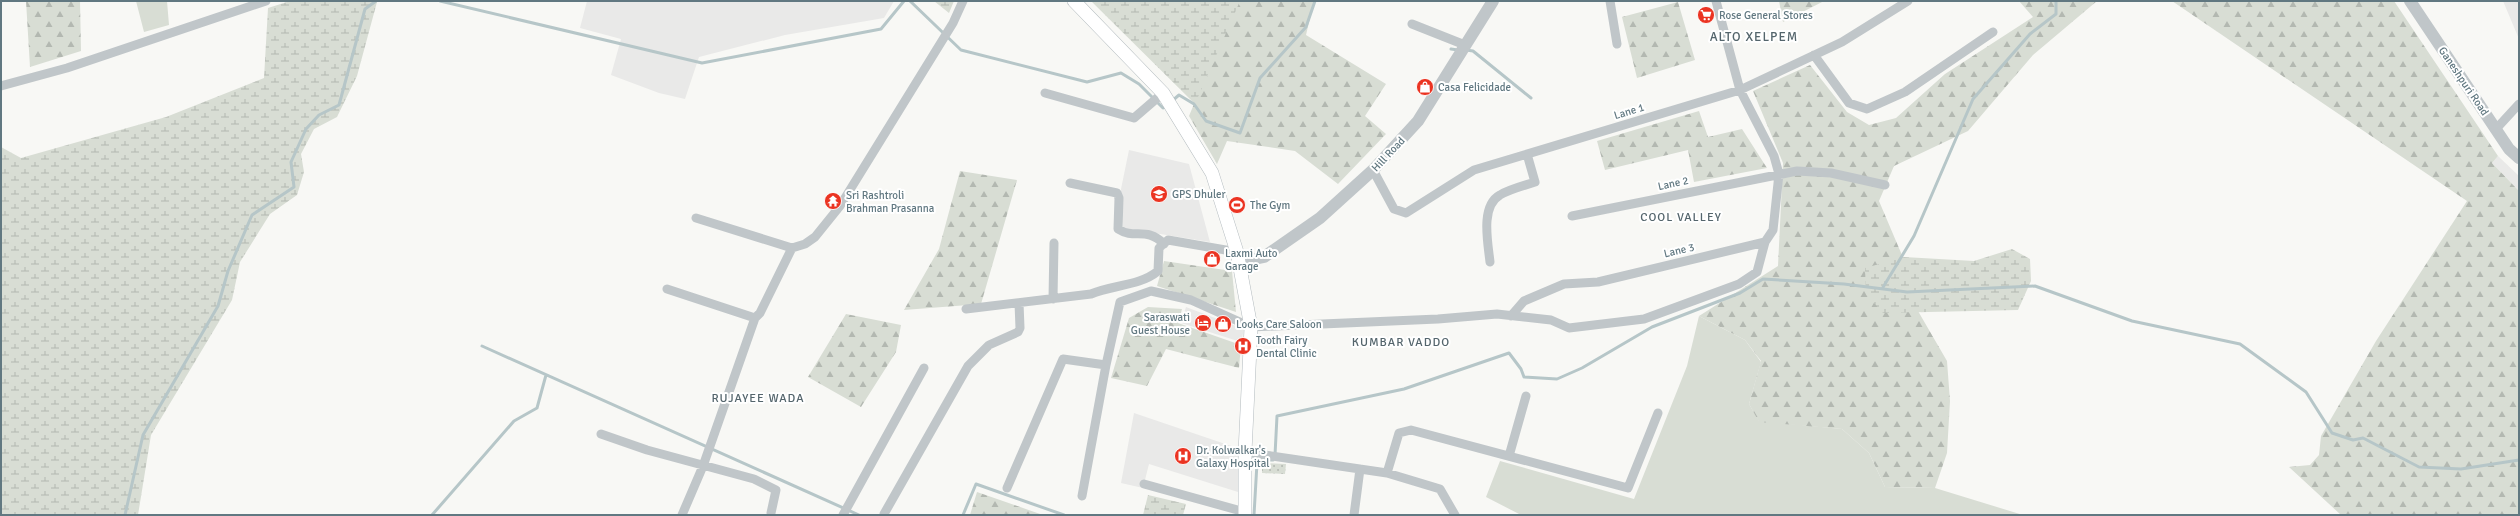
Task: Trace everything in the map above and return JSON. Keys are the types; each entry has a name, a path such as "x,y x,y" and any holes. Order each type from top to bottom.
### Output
{"main road":[{"path":"1074,1 1163,93 1212,173 1239,257 1251,327 1245,452 1245,514"}],"street":[{"path":"1,86 67,68 266,1"},
{"path":"696,218 792,248 805,244 815,237 840,206 953,23 963,1"},
{"name":"Hill Road","path":"1239,257 1264,257 1320,218 1373,170 1418,121 1493,1"},
{"path":"1610,1 1617,44"},
{"path":"1082,496 1106,365 1120,302 1151,291 1191,300 1251,327 1438,319 1497,314 1551,320 1569,328 1644,319 1739,284 1757,272 1765,242 1773,230 1778,174 1774,156 1740,90 1716,1"},
{"name":"Lane 1","path":"1373,170 1394,209 1406,213 1474,170 1740,90 1842,42 1908,1"},
{"name":"Ganeshpuri Road","path":"2410,1 2509,149 2519,158"},
{"path":"1412,24 1465,45"},
{"path":"1814,55 1849,103 1867,109 1905,92 1993,32"},
{"path":"1045,93 1134,118 1163,93"},
{"path":"2496,129 2519,104"},
{"path":"1490,262 1488,209 1493,200 1500,195 1535,182 1527,154"},
{"name":"Lane 2","path":"1572,216 1797,171 1831,173 1885,185"},
{"path":"1070,183 1117,193 1119,198 1118,229 1123,232 1155,235 1164,244"},
{"path":"966,309 1091,294 1106,287 1149,279 1158,271 1159,248 1168,240 1239,257"},
{"name":"Lane 3","path":"1511,316 1524,300 1564,284 1598,282 1765,242"},
{"path":"1053,299 1054,243"},
{"path":"682,515 703,466 755,318 760,313 792,248"},
{"path":"667,289 755,318"},
{"path":"884,514 968,366 988,345 1018,332 1020,328 1019,303"},
{"path":"1007,488 1063,359 1106,365"},
{"path":"843,515 924,368"},
{"path":"1509,456 1526,396"},
{"path":"1387,473 1399,433 1411,430 1628,488 1658,413"},
{"path":"600,434 703,466 754,479 776,490 772,514"},
{"path":"1245,452 1387,473 1440,489 1455,515"},
{"path":"1354,515 1360,469"},
{"path":"1144,484 1245,514"}],"shaded area":[{"path":"587,1 894,1 884,18 785,35 699,57 685,99 659,93 611,75 621,39 580,28"},
{"path":"2503,1 2519,1 2519,39"},
{"name":"GPS Dhuler","path":"1129,150 1189,164 1210,242 1123,228 1121,189"},
{"path":"2498,156 2519,176 2519,191 2492,163"},
{"path":"1186,307 1244,329 1241,342 1181,323"},
{"name":"Dr. Kolwalkar's Galaxy Hospital","path":"1134,413 1240,449 1238,492 1149,464 1143,488 1121,483"}],"green space":[{"path":"26,1 80,1 81,51 30,67"},
{"path":"136,1 167,1 169,25 144,32"},
{"path":"290,1 377,2 357,76 337,117 314,129 301,154 304,172 297,195 270,214 240,262 232,300 151,435 138,515 1,515 1,147 21,158 166,117 264,78 268,8"},
{"path":"934,1 954,1 949,13"},
{"path":"1091,1 1240,1 1195,104"},
{"path":"1237,1 1314,1 1306,35 1386,84 1365,116 1386,134 1338,184 1295,151 1227,141 1217,164 1189,116"},
{"path":"1779,1 1824,1 1783,22"},
{"path":"2019,1 2097,1 2033,55 1968,131 1894,166 1879,201 1910,274 1918,311 1947,361 1950,401 1947,453 1935,488 1885,487 1869,453 1842,429 1759,422 1749,404 1761,361 1745,340 1699,316 1778,266 1783,163 1753,91 1810,65 1847,112 1869,125 1896,118 1945,74 2033,17"},
{"path":"2172,1 2394,1 2498,156 2492,163 2519,191 2519,515 2341,515 2289,467 2310,465 2319,455 2321,436 2376,341 2467,201"},
{"path":"1678,2 1695,60 1637,78 1622,17"},
{"path":"1699,111 1708,137 1742,129 1767,168 1694,182 1688,150 1605,170 1597,141"},
{"path":"960,171 1017,180 981,304 904,310 939,249"},
{"path":"2012,249 2030,259 2031,281 2018,310 1883,313 1866,294 1865,268 1904,257 1974,261"},
{"path":"1164,261 1232,271 1236,312 1157,286"},
{"path":"1148,307 1182,309 1178,323 1241,345 1239,368 1166,349 1147,386 1111,378 1129,318"},
{"path":"846,314 901,325 896,352 861,407 808,377"},
{"path":"1699,316 1745,340 1761,362 1749,404 1759,421 1842,429 1869,453 1885,487 1935,488 2023,515 1521,515 1486,497 1500,461 1634,499 1687,366"},
{"path":"1262,463 1286,464 1285,474 1262,473"},
{"path":"977,492 1043,515 970,515"},
{"path":"1148,495 1186,504 1183,515 1143,515"}],"waterway":[{"path":"125,515 143,435 218,306 228,271 252,215 294,187 291,162 306,129 319,115 339,105 365,9 376,1"},
{"path":"440,1 702,63 881,29 904,1"},
{"path":"910,1 961,50 1087,82 1121,73 1139,84 1163,108 1166,106"},
{"path":"1172,101 1179,95 1194,104 1206,121 1240,133 1260,78 1306,27 1315,1"},
{"path":"1882,289 1914,236 1973,99 2030,34 2056,14 2056,1"},
{"path":"1451,49 1458,50"},
{"path":"1466,50 1473,51 1531,98"},
{"path":"1275,455 1277,416 1404,389 1509,353 1521,369 1524,377 1557,379 1582,368 1652,327 1740,293 1763,279 1844,284 1907,292 2035,286 2132,321 2240,344 2306,392 2332,433 2353,440 2363,438 2419,467 2461,469 2519,460"},
{"path":"482,346 859,515"},
{"path":"432,515 514,421 537,408 546,375"},
{"path":"1254,515 1257,463 1260,460 1273,460"},
{"path":"963,515 976,484 1064,515"}],"place":[{"name":"Rose General Stores","path":"1706,15"},
{"name":"Casa Felicidade","path":"1425,87"},
{"name":"GPS Dhuler","path":"1159,194"},
{"name":"Sri Rashtroli Brahman Prasanna","path":"833,201"},
{"name":"The Gym","path":"1237,205"},
{"name":"Laxmi Auto Garage","path":"1212,259"},
{"name":"Saraswati Guest House","path":"1203,323"},
{"name":"Looks Care Saloon","path":"1223,324"},
{"name":"Tooth Fairy Dental Clinic","path":"1243,346"},
{"name":"Dr. Kolwalkar's Galaxy Hospital","path":"1183,456"}],"district":[{"name":"ALTO XELPEM","path":"1754,36"},
{"name":"COOL VALLEY","path":"1681,217"},
{"name":"KUMBAR VADDO","path":"1401,342"},
{"name":"RUJAYEE WADA","path":"758,398"}]}
